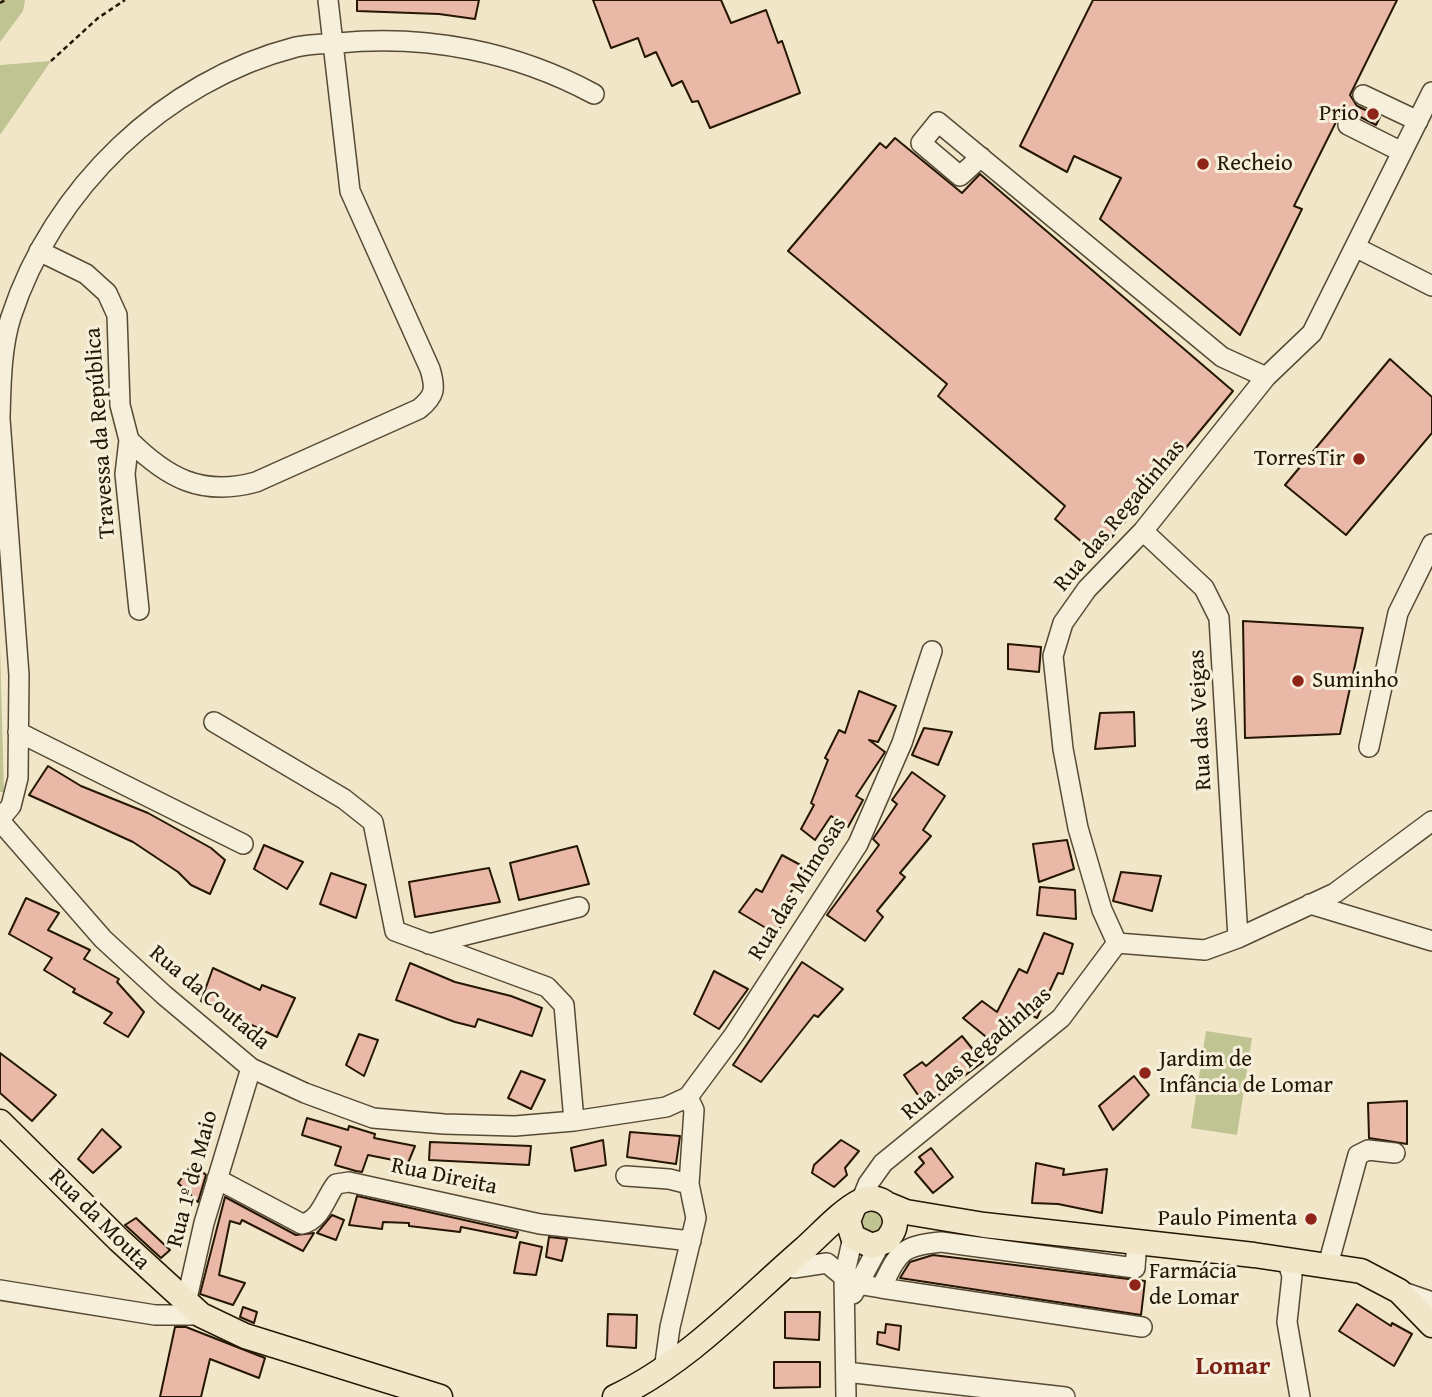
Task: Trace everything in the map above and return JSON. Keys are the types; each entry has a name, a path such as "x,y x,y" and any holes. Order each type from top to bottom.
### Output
{"main road":[{"name":"Rua da Mouta","path":"0,1122 188,1311 245,1336 414,1394 440,1397"},
{"path":"872,1203 848,1221 853,1237 866,1245 932,1226 984,1225"},
{"path":"872,1203 906,1212 984,1225 1137,1241 1361,1271 1399,1291 1432,1325"},
{"path":"872,1203 895,1224 886,1240"},
{"path":"615,1397 664,1370 756,1292 872,1203"},
{"path":"756,1292 794,1268 853,1237"}],"street":[{"path":"129,440 154,465 188,482 211,488 235,488 256,482 419,409 432,398 435,387 430,369 350,191 328,0"},
{"path":"0,820 11,806 18,778 19,675 0,418 1,377 10,319 39,251 75,196 160,111 203,84 297,47 369,40 442,43 500,56 559,75 594,94"},
{"name":"Rua das Regadinhas","path":"872,1203 881,1183 904,1148 1061,1018 1118,943 1102,910 1079,828 1059,724 1053,656 1063,624 1087,589 1143,531 1266,377 1312,333 1432,92"},
{"path":"1363,95 1418,121"},
{"path":"1349,125 1402,152"},
{"path":"981,156 1222,357 1266,377"},
{"path":"1355,247 1432,286"},
{"name":"Travessa da República","path":"39,251 86,274 107,293 117,315 120,405 129,440 125,474 139,610"},
{"name":"Rua das Veigas","path":"1143,531 1204,588 1219,618 1238,938"},
{"path":"1369,747 1398,613 1432,544"},
{"name":"Rua das Mimosas","path":"688,1097 734,1035 858,844 902,743 932,651"},
{"path":"214,722 344,799 373,822 395,931 547,987 564,1005 574,1122"},
{"path":"18,732 243,844"},
{"name":"Rua da Coutada","path":"0,820 103,939 251,1068 305,1093 373,1118 515,1126 574,1122 666,1108 688,1097"},
{"path":"1118,943 1205,950 1238,938 1335,892 1432,821"},
{"path":"1310,904 1432,941"},
{"path":"429,944 579,908"},
{"name":"Rua 1º de Maio","path":"188,1311 217,1180 251,1068"},
{"path":"664,1370 670,1327 696,1218 689,1184 694,1110 688,1097"},
{"path":"1328,1265 1358,1155 1368,1150 1395,1153"},
{"path":"626,1176 669,1179 689,1184"},
{"name":"Rua Direita","path":"217,1180 302,1224 310,1222 320,1213 337,1184 349,1182 540,1224 691,1241"},
{"path":"845,1397 846,1307 853,1237"},
{"path":"850,1281 886,1240"},
{"path":"881,1288 897,1258 912,1245 941,1242 1135,1268 1137,1241"},
{"path":"1287,1260 1292,1276 1287,1322 1300,1397"},
{"path":"794,1268 827,1263 850,1281 881,1288 1142,1327"},
{"path":"0,1290 142,1313 188,1311"},
{"path":"1399,1291 1432,1302"},
{"path":"846,1372 1065,1397"}],"path":[{"path":"0,3 5,0"},
{"path":"51,61 98,18 124,0"}],"green space":[{"path":"0,0 25,0 23,11 0,42"},
{"path":"51,61 0,135 0,65"},
{"path":"0,645 4,792 0,792"},
{"path":"1206,1031 1252,1038 1237,1135 1191,1128"},
{"path":"861,1211 883,1211 884,1230 865,1236 856,1219"}],"building":[{"path":"357,0 479,0 475,19 439,14 357,11"},
{"path":"593,0 721,0 731,23 766,10 778,43 782,41 800,93 710,128 698,101 692,102 682,81 672,86 656,52 645,57 638,38 611,48"},
{"name":"Recheio","path":"1093,0 1397,0 1350,95 1357,106 1380,117 1376,125 1343,108 1294,206 1302,209 1240,335 1100,219 1121,178 1074,156 1067,172 1020,146"},
{"path":"895,138 962,193 980,174 1233,391 1097,555 1055,519 1065,506 938,396 947,384 788,251 880,143 886,148"},
{"name":"TorresTir","path":"1390,359 1432,397 1432,433 1346,535 1285,485"},
{"name":"Suminho","path":"1243,621 1363,628 1340,734 1245,738"},
{"path":"1008,644 1041,647 1039,672 1008,669"},
{"path":"859,691 896,706 878,742 869,740 885,752 856,796 863,800 848,827 831,816 815,840 801,829 814,805 811,803 828,760 825,758 839,730 845,733"},
{"path":"1134,712 1135,746 1095,749 1100,713"},
{"path":"924,728 952,732 938,765 912,755"},
{"path":"48,766 81,786 148,813 211,848 225,860 210,894 191,885 178,872 133,842 29,795"},
{"path":"912,772 945,796 923,830 931,836 900,873 905,877 877,911 883,917 865,941 827,915 879,845 873,839 897,804 892,800"},
{"path":"1067,840 1074,869 1039,882 1033,844"},
{"path":"264,845 303,862 287,889 254,869"},
{"path":"577,846 589,884 519,900 510,863"},
{"path":"782,855 806,868 784,903 793,907 776,934 739,912 756,889 762,892"},
{"path":"489,868 500,902 415,917 409,882"},
{"path":"1121,872 1161,876 1152,911 1113,901"},
{"path":"331,873 366,885 356,918 320,904"},
{"path":"1040,887 1075,890 1076,919 1037,915"},
{"path":"26,898 59,913 48,930 90,950 84,959 119,979 117,982 144,1012 128,1037 104,1023 112,1013 73,992 75,989 44,970 52,958 9,934"},
{"path":"1044,933 1073,944 1063,974 1058,973 1037,1018 1029,1014 996,1045 963,1018 982,1001 997,1012 1019,969 1027,973"},
{"path":"802,962 843,989 818,1017 814,1015 761,1082 733,1065"},
{"path":"410,963 455,982 511,996 542,1008 532,1036 478,1019 475,1027 455,1022 396,1000"},
{"path":"213,968 260,990 262,985 295,998 277,1037 201,1001"},
{"path":"714,971 748,989 719,1029 694,1014"},
{"path":"359,1034 378,1040 364,1076 346,1065"},
{"path":"962,1036 983,1062 925,1105 904,1075 922,1062 926,1066"},
{"path":"0,1053 56,1095 32,1121 0,1093"},
{"path":"521,1071 545,1080 531,1109 508,1098"},
{"path":"1134,1076 1149,1095 1113,1130 1099,1106"},
{"path":"1407,1101 1407,1144 1369,1138 1368,1103"},
{"path":"307,1118 348,1130 349,1126 375,1134 374,1138 415,1146 408,1163 368,1155 362,1172 356,1171 335,1165 341,1147 302,1135"},
{"path":"102,1129 121,1147 93,1173 78,1159"},
{"path":"630,1132 680,1136 676,1164 627,1157"},
{"path":"603,1140 606,1165 575,1171 571,1148"},
{"path":"841,1140 859,1151 845,1168 847,1175 834,1187 812,1173 814,1165"},
{"path":"430,1142 531,1146 529,1165 429,1160"},
{"path":"931,1148 953,1177 933,1193 915,1172 924,1163 919,1157"},
{"path":"193,1163 206,1175 198,1202 178,1183"},
{"path":"1036,1163 1064,1169 1063,1175 1107,1169 1102,1213 1058,1204 1032,1203"},
{"path":"357,1196 518,1232 516,1238 461,1227 460,1232 409,1226 409,1223 383,1222 382,1229 349,1225"},
{"path":"225,1197 296,1235 314,1233 303,1251 242,1220 240,1224 230,1221 219,1275 245,1283 233,1305 200,1294"},
{"path":"332,1215 344,1220 336,1240 317,1233"},
{"path":"136,1218 170,1250 161,1258 125,1225"},
{"path":"549,1237 567,1239 562,1261 546,1257"},
{"path":"520,1242 542,1247 536,1275 514,1273"},
{"path":"933,1255 1145,1281 1141,1315 900,1278 910,1262"},
{"path":"1357,1304 1391,1326 1392,1323 1412,1334 1394,1366 1339,1331"},
{"path":"243,1307 257,1312 254,1323 240,1317"},
{"path":"785,1312 820,1312 819,1340 785,1338"},
{"path":"608,1314 637,1315 636,1348 607,1346"},
{"path":"886,1324 901,1326 899,1350 877,1344 878,1332 885,1333"},
{"path":"175,1327 186,1327 265,1358 259,1378 210,1359 201,1397 160,1397"},
{"path":"774,1362 820,1362 820,1387 774,1388"}],"place":[{"name":"Prio","path":"1373,114"},
{"name":"Recheio","path":"1203,164"},
{"name":"TorresTir","path":"1359,459"},
{"name":"Suminho","path":"1298,681"},
{"name":"Jardim de Infância de Lomar","path":"1145,1073"},
{"name":"Paulo Pimenta","path":"1311,1219"},
{"name":"Farmácia de Lomar","path":"1135,1285"}],"district":[{"name":"Lomar","path":"1233,1367"}]}
